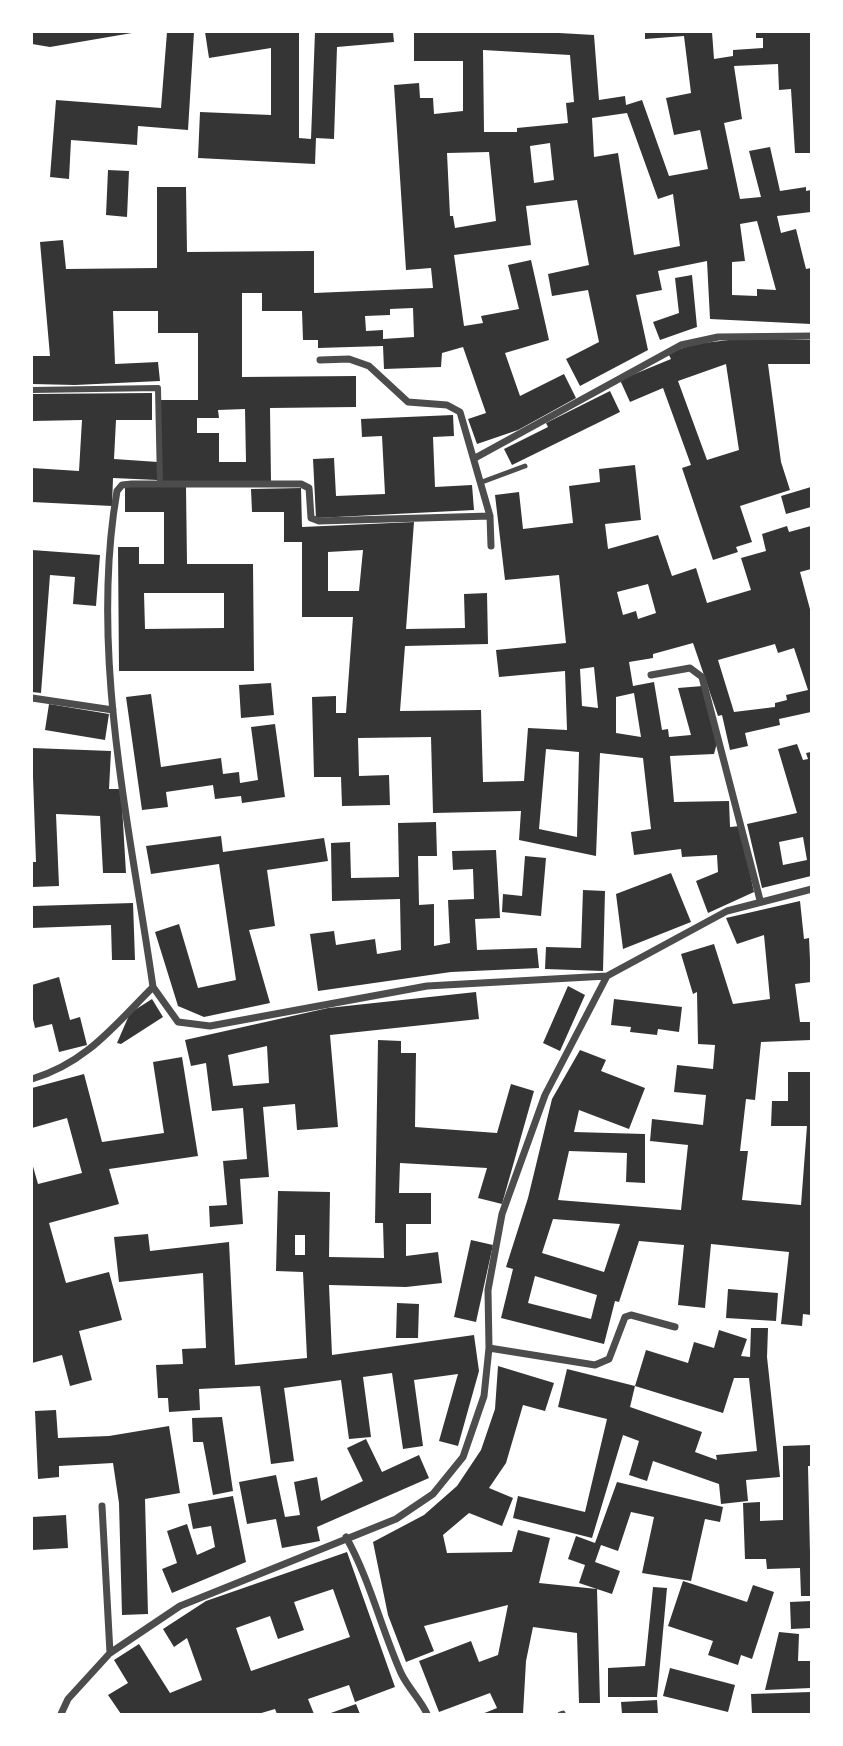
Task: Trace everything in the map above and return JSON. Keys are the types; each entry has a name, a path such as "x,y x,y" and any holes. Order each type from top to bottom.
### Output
{"street":[{"path":"475,458 681,345 718,337 811,336"},
{"path":"320,360 349,359 369,366 408,402 455,407 464,418 482,482 490,516 491,546"},
{"path":"32,390 158,388 160,484"},
{"path":"490,516 319,521 311,519 309,488 301,484 132,484 122,485 117,491 106,586 113,709 153,988 178,1022 210,1026 427,986 607,976 727,911 811,889"},
{"path":"651,675 690,668 702,677 761,900"},
{"path":"32,698 113,709"},
{"path":"61,1714 68,1699 110,1653 180,1606 396,1519 433,1494 463,1457 484,1396 489,1348 488,1290 502,1214 545,1095 607,976"},
{"path":"32,1079 60,1071 87,1053 153,988"},
{"path":"489,1348 595,1365 609,1359 625,1317 631,1315 676,1327"},
{"path":"102,1506 110,1653"},
{"path":"346,1537 362,1566 381,1627 403,1677 428,1714"}],"lane":[{"path":"482,482 525,466"}],"building":[{"path":"32,32 132,33 50,47 32,44"},
{"path":"167,32 194,32 188,130 138,126 137,145 71,140 69,179 50,177 56,100 161,108"},
{"path":"205,32 299,32 299,138 311,139 315,32 393,32 394,42 337,47 334,139 316,138 315,164 198,158 200,112 271,115 271,48 209,58"},
{"path":"414,32 542,32 594,35 599,100 625,96 626,105 642,100 669,176 708,169 700,130 674,135 666,98 691,93 684,36 645,39 645,32 712,32 714,59 733,56 733,50 763,48 763,38 756,38 756,32 811,32 811,153 795,153 791,89 779,90 778,64 734,66 742,119 724,123 740,199 761,197 749,151 770,147 780,191 806,187 806,191 811,190 811,212 777,216 781,233 796,229 806,269 811,268 811,324 710,319 707,261 658,271 662,290 636,295 648,350 580,386 566,359 599,342 588,290 552,296 548,274 589,265 577,200 526,206 531,245 454,255 464,326 483,323 481,316 519,309 508,265 531,260 549,340 505,353 520,396 564,374 576,398 518,430 477,444 468,419 486,413 463,347 442,353 441,367 384,369 383,346 318,348 318,340 303,340 302,311 262,311 262,293 242,293 242,377 356,376 356,407 270,408 271,481 162,481 160,400 198,400 198,333 158,333 158,311 113,311 115,364 158,362 160,381 32,384 32,356 50,356 40,242 63,240 66,269 157,268 157,187 186,187 187,252 314,251 314,293 433,288 431,268 406,270 394,85 419,83 420,98 433,98 434,114 463,111 463,61 414,61","holes":["483,50 570,55 574,102 566,103 568,123 517,128 517,132 484,132","627,113 658,199 673,194 680,246 634,255 618,153 594,157 592,118","550,143 554,180 534,183 530,146","489,152 496,221 455,228 453,216 450,216 447,153","757,221 776,290 757,289 757,296 732,295 732,262 745,261 740,224","413,308 414,337 383,339 383,330 366,331 365,316 390,315 390,309","245,409 246,462 219,462 219,433 197,433 197,418 219,418 218,410"]},
{"path":"108,170 129,171 127,217 106,215"},
{"path":"692,275 697,327 660,340 653,322 679,313 675,278"},
{"path":"746,338 811,340 811,364 768,364 781,462 790,490 740,506 752,542 736,547 738,552 713,560 682,468 691,465 663,388 630,402 620,380 671,359 668,353 695,344","holes":["726,364 739,450 707,460 678,381"]},
{"path":"610,391 620,412 512,465 504,449 548,427 546,423"},
{"path":"152,393 152,420 116,420 114,459 158,462 157,480 113,478 112,506 32,502 32,468 79,471 82,420 32,421 32,394"},
{"path":"453,415 454,436 433,437 435,487 472,485 474,510 316,518 313,459 334,458 336,496 385,494 382,436 362,437 361,419"},
{"path":"635,465 641,520 605,524 608,549 658,535 672,576 696,568 707,603 751,590 741,558 766,551 762,534 787,526 789,532 811,526 811,569 800,572 811,613 811,712 779,719 780,725 745,733 748,746 730,750 722,715 718,716 693,643 653,654 653,658 629,662 633,686 654,682 662,730 668,729 669,737 691,735 678,688 703,686 718,739 714,754 670,756 674,802 729,801 730,827 740,826 754,892 708,913 696,881 718,872 717,855 682,857 681,849 634,855 631,832 651,829 643,758 600,753 596,856 519,840 521,811 433,813 431,737 358,738 359,776 389,775 390,805 342,806 341,777 314,777 312,697 336,696 336,713 346,713 353,617 302,617 302,542 284,542 284,512 252,512 251,489 301,488 302,527 414,522 406,629 465,628 464,594 487,593 488,644 405,646 400,711 481,710 483,782 524,781 528,728 567,730 565,671 499,677 496,650 566,643 559,575 505,580 495,495 519,492 523,529 573,523 569,486 600,482 599,469","holes":["363,550 359,591 328,591 328,552","648,584 656,613 638,619 636,611 623,615 617,592","775,644 778,653 794,648 808,690 786,695 787,700 775,703 775,707 734,712 718,660","594,667 598,708 582,706 580,669","634,693 641,737 616,733 616,697","546,749 579,752 577,837 539,829"]},
{"path":"125,487 186,487 187,564 253,564 254,671 119,671 118,547 139,547 139,564 164,564 164,512 125,512","holes":["144,593 224,593 224,628 145,629"]},
{"path":"811,487 811,507 786,514 781,496"},
{"path":"32,550 100,555 96,606 73,604 75,577 50,575 41,693 32,692"},
{"path":"271,683 274,715 241,718 239,685"},
{"path":"151,694 161,767 221,758 223,774 239,772 240,783 258,780 251,727 275,724 285,797 242,803 241,796 215,799 213,785 166,792 168,807 142,810 126,697"},
{"path":"49,704 109,714 105,740 45,730"},
{"path":"797,744 803,760 808,759 806,753 811,752 811,876 762,888 747,824 797,813 778,749","holes":["803,837 807,860 783,865 779,842"]},
{"path":"32,748 111,751 109,789 121,789 126,873 103,873 100,816 56,814 59,886 32,887 32,862 36,862"},
{"path":"436,822 437,856 418,856 419,905 434,904 434,946 450,943 448,900 474,899 473,869 453,870 452,851 496,850 500,918 475,919 477,950 537,948 539,968 451,972 318,991 310,934 334,931 336,945 375,939 377,954 401,950 400,899 332,901 331,843 350,842 351,878 399,877 398,823"},
{"path":"221,836 223,852 324,838 328,861 267,870 275,926 249,930 270,1003 204,1017 178,1006 155,932 179,924 198,988 236,980 219,864 151,874 146,846"},
{"path":"525,856 546,858 541,916 502,912 503,894 522,896"},
{"path":"671,873 691,922 623,949 616,894"},
{"path":"583,890 605,891 603,971 545,969 546,947 581,948"},
{"path":"800,901 804,939 809,938 811,982 795,984 800,1022 811,1022 811,1040 761,1042 755,1100 746,1099 740,1151 748,1151 742,1200 801,1205 807,1126 771,1126 772,1101 788,1101 788,1072 811,1072 811,1315 803,1314 802,1326 781,1324 789,1252 711,1244 705,1308 678,1305 684,1245 639,1241 619,1302 615,1301 604,1344 501,1318 513,1269 506,1267 528,1198 552,1099 580,1050 606,1060 601,1071 645,1088 629,1129 579,1110 574,1132 645,1134 645,1183 626,1182 627,1153 569,1151 558,1200 681,1210 688,1145 650,1141 652,1119 703,1125 706,1095 674,1092 677,1065 713,1069 715,1045 698,1044 697,992 693,994 681,954 714,944 733,1004 770,999 764,935 737,944 726,918","holes":["553,1219 620,1224 604,1272 542,1253","535,1276 597,1295 591,1319 528,1303"]},
{"path":"133,903 135,960 112,960 111,925 32,928 32,906"},
{"path":"59,977 70,1020 80,1017 87,1045 59,1052 52,1024 35,1028 32,985"},
{"path":"568,986 585,995 560,1051 543,1043"},
{"path":"476,992 479,1019 330,1035 338,1127 297,1130 295,1104 263,1107 269,1177 240,1179 243,1224 210,1227 209,1206 227,1205 223,1161 247,1159 243,1108 212,1111 206,1063 191,1066 185,1040 328,1008","holes":["267,1046 269,1083 233,1086 228,1055"]},
{"path":"152,999 163,1017 121,1044 117,1043 130,1013"},
{"path":"614,999 682,1007 679,1032 658,1029 657,1035 630,1032 631,1027 611,1025"},
{"path":"378,1040 401,1041 401,1053 416,1053 415,1127 497,1133 511,1084 534,1091 502,1204 478,1198 487,1168 400,1163 399,1193 431,1193 431,1224 406,1224 406,1256 438,1252 442,1283 406,1287 329,1285 332,1355 474,1335 479,1371 458,1446 439,1441 458,1374 414,1380 423,1446 403,1449 392,1373 363,1377 371,1437 349,1439 341,1380 284,1388 294,1461 271,1464 260,1386 199,1389 200,1410 169,1412 168,1398 158,1398 156,1365 183,1364 182,1349 206,1348 203,1273 119,1282 114,1237 148,1234 150,1251 229,1242 235,1365 307,1358 303,1272 276,1271 278,1191 330,1192 329,1257 384,1258 383,1223 375,1223","holes":["295,1235 305,1235 305,1255 295,1255"]},
{"path":"182,1057 198,1156 109,1169 119,1204 49,1223 66,1283 109,1272 122,1320 79,1331 92,1380 70,1386 62,1355 32,1363 32,1163 38,1184 82,1173 67,1118 32,1128 32,1088 84,1074 102,1142 164,1133 153,1062"},
{"path":"471,1240 493,1245 476,1322 454,1317"},
{"path":"728,1289 778,1293 776,1321 726,1318"},
{"path":"397,1303 419,1304 418,1338 396,1338"},
{"path":"751,1328 768,1328 767,1357 780,1477 746,1480 748,1501 721,1504 719,1484 653,1461 647,1481 629,1475 639,1441 623,1435 592,1538 513,1518 518,1496 585,1512 607,1419 558,1407 567,1369 635,1386 646,1350 688,1363 694,1342 714,1348 719,1330 747,1339 741,1356 750,1357","holes":["734,1378 749,1378 757,1451 716,1455 717,1460 695,1452 702,1432 630,1407 635,1386 723,1413"]},
{"path":"498,1366 554,1383 545,1411 523,1405 506,1463 489,1488 513,1498 502,1526 469,1513 443,1535 447,1553 512,1552 518,1530 550,1538 539,1583 597,1589 600,1703 579,1703 577,1633 533,1627 526,1661 523,1714 482,1714 497,1708 490,1693 439,1712 419,1661 471,1641 479,1662 498,1655 508,1605 424,1626 434,1651 406,1662 388,1615 373,1542 424,1515 457,1486 481,1450 495,1409"},
{"path":"56,1410 58,1438 109,1436 169,1426 180,1493 145,1499 148,1614 122,1615 119,1503 113,1463 59,1466 59,1477 38,1479 35,1411"},
{"path":"222,1417 233,1491 213,1495 203,1442 193,1442 192,1418"},
{"path":"366,1439 382,1472 419,1455 429,1478 317,1527 320,1541 282,1548 276,1519 247,1524 239,1482 276,1475 285,1517 300,1515 294,1482 317,1477 321,1501 363,1481 347,1448"},
{"path":"811,1445 811,1466 808,1466 811,1596 801,1596 800,1568 767,1569 766,1559 745,1559 743,1503 760,1502 760,1521 783,1520 783,1446"},
{"path":"617,1482 723,1507 720,1522 705,1519 691,1581 642,1573 654,1517 631,1512 618,1551 601,1545 595,1562 620,1571 612,1594 579,1583 585,1565 568,1559 576,1536 595,1543"},
{"path":"233,1496 246,1562 172,1593 162,1569 177,1563 167,1531 187,1524 197,1555 215,1547 211,1526 193,1529 188,1504"},
{"path":"66,1515 68,1548 32,1550 32,1517"},
{"path":"347,1552 395,1687 355,1702 349,1685 308,1699 314,1714 277,1714 275,1709 258,1714 121,1714 108,1695 128,1683 114,1660 139,1644 170,1693 202,1680 187,1638 174,1647 163,1629 206,1601","holes":["333,1589 350,1637 251,1671 236,1628 270,1616 278,1639 304,1630 294,1602"]},
{"path":"683,1581 747,1602 753,1585 774,1592 752,1659 741,1655 738,1665 708,1655 713,1641 668,1626"},
{"path":"653,1587 667,1588 657,1697 608,1697 608,1668 645,1666"},
{"path":"811,1601 811,1628 791,1629 790,1602"},
{"path":"779,1632 799,1634 798,1661 811,1661 811,1688 765,1690"},
{"path":"670,1668 735,1685 728,1712 663,1696"},
{"path":"811,1692 811,1714 752,1714 751,1694"},
{"path":"657,1700 658,1714 622,1714 621,1702"},
{"path":"356,1704 360,1714 328,1714"}]}
